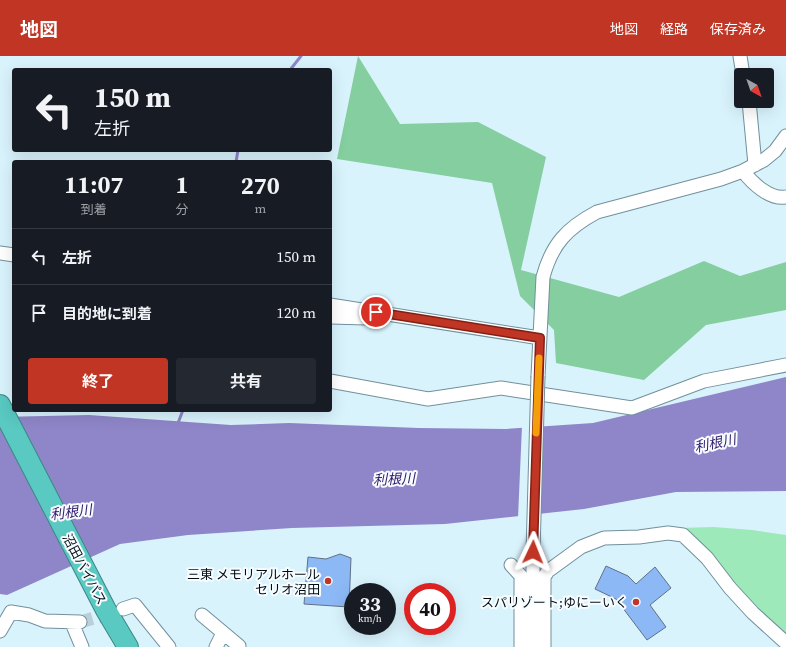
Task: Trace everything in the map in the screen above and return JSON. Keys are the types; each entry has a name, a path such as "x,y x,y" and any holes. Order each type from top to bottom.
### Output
{"highway":[{"name":"沼田バイパス","path":"0,405 114,610 128,647"}],"street":[{"path":"740,56 742,68"},
{"path":"749,108 755,165"},
{"path":"533,647 533,552 538,376 543,277 547,263 554,249 578,222 597,212 611,207 721,179 743,171 755,165 775,150 786,136"},
{"path":"743,171 750,180 775,198 786,197"},
{"path":"0,253 12,255"},
{"path":"332,305 540,338"},
{"path":"332,317 407,317"},
{"path":"332,381 428,399 501,388 632,408 704,381 786,366"},
{"path":"544,647 544,576 548,571 581,547 604,538 639,537 668,533 683,535 707,558 730,588 748,608 786,643"},
{"path":"512,565 524,576 522,647"},
{"path":"114,610 135,604 169,647"},
{"path":"0,631 11,612 29,615 45,621 76,623 82,647"},
{"path":"202,615 239,646"},
{"path":"216,647 223,633"}],"green space":[{"path":"358,56 400,124 478,122 546,157 521,270 619,297 704,261 740,276 786,262 786,310 706,325 644,380 556,363 554,330 520,296 492,183 337,159"},
{"path":"714,527 752,530 786,535 786,641 677,528"}],"water":[{"name":"利根川","path":"786,377 786,491 676,492 584,509 445,524 292,528 188,535 120,544 7,595 0,594 0,417 89,415 231,425 289,423 419,428 506,429 593,423"}],"pier":[{"path":"543,425 540,516 518,518 522,426"}],"building":[{"name":"三東 メモリアルホール セリオ沼田","path":"340,554 351,558 350,583 344,583 344,607 304,604 308,557 326,559"},
{"name":"スパリゾート;ゆにーいく","path":"606,566 628,576 636,584 655,567 671,588 650,605 666,627 647,640 616,599 595,589"}],"waterway":[{"path":"292,68 301,56"},
{"path":"236,160 238,152"},
{"path":"178,423 182,412"}],"tunnel":[{"path":"80,622 116,612"}],"slow traffic":[{"path":"536,433 539,358"}],"place":[{"name":"三東 メモリアルホール セリオ沼田","path":"328,581"},
{"name":"スパリゾート;ゆにーいく","path":"636,602"}],"route":[{"path":"376,312 540,338 533,552"}]}
